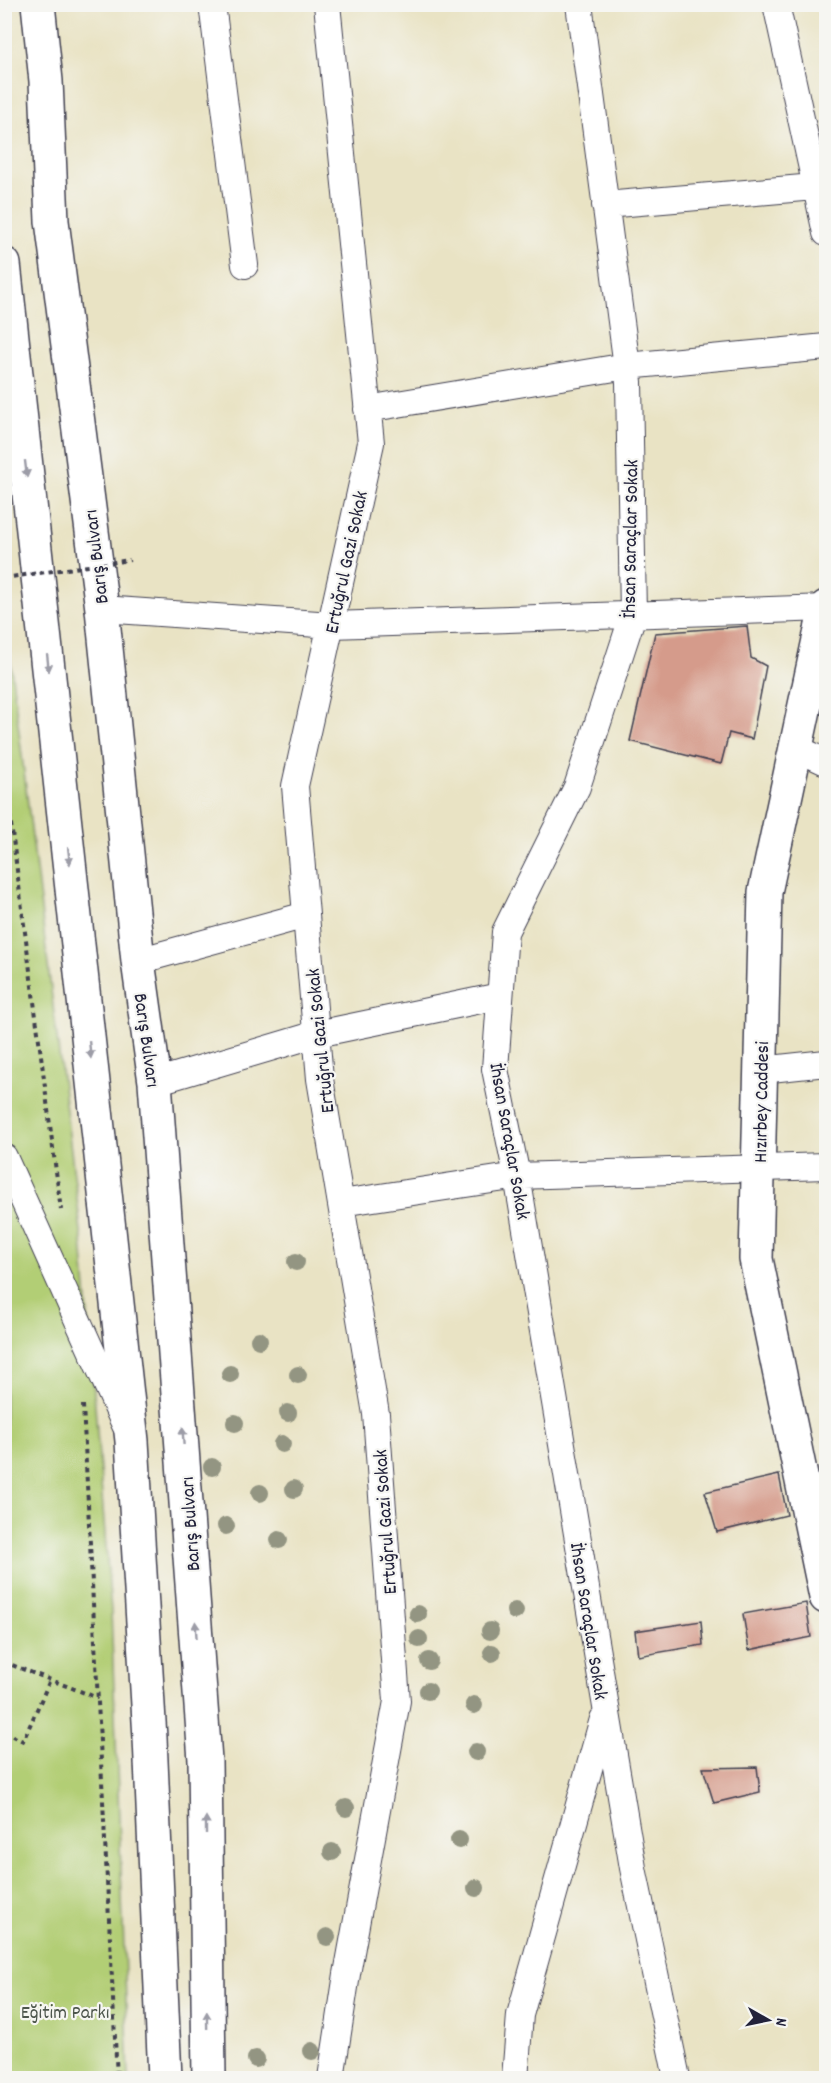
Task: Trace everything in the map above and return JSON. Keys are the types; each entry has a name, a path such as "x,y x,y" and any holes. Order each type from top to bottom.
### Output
{"main road":[{"name":"Barış Bulvarı","path":"38,4 46,81 52,221 102,609 138,962 155,1082 205,1760 209,2079"},
{"path":"4,264 132,1441 150,1738 165,2079"},
{"name":"Hızırbey Caddesi","path":"826,608 765,892 756,1258 826,1597"}],"street":[{"path":"212,4 245,265"},
{"name":"Ertuğrul Gazi Sokak","path":"327,4 371,443 295,786 320,1079 376,1414 397,1701 347,1974 331,2079"},
{"name":"İhsan Saraçlar Sokak","path":"579,4 627,366 633,615 576,787 505,932 495,1069 517,1176 633,1868 677,2079"},
{"path":"776,4 822,187 826,233"},
{"path":"605,205 822,187"},
{"path":"367,409 627,366 826,347"},
{"path":"102,609 332,626 826,608"},
{"path":"796,748 826,762"},
{"path":"138,962 306,915"},
{"path":"155,1082 317,1034 500,996"},
{"path":"761,1070 826,1063"},
{"path":"4,1157 132,1441"},
{"path":"341,1203 517,1176 826,1166"},
{"path":"515,2079 520,2015 605,1710"}],"path":[{"path":"4,578 130,560"},
{"path":"4,770 62,1218"},
{"path":"83,1402 117,2079"},
{"path":"4,1662 98,1698"},
{"path":"4,1732 23,1742 50,1680"}],"green space":[{"name":"Eğitim Parkı","path":"4,611 82,1239 111,1611 129,2078 5,2078"}],"building":[{"path":"747,626 751,658 766,666 752,739 729,733 721,764 630,741 655,633"},
{"path":"779,1475 787,1515 717,1532 705,1492"},
{"path":"806,1603 811,1637 749,1650 743,1614"},
{"path":"701,1621 703,1645 638,1656 635,1631"},
{"path":"757,1767 760,1792 714,1803 703,1768"}]}
